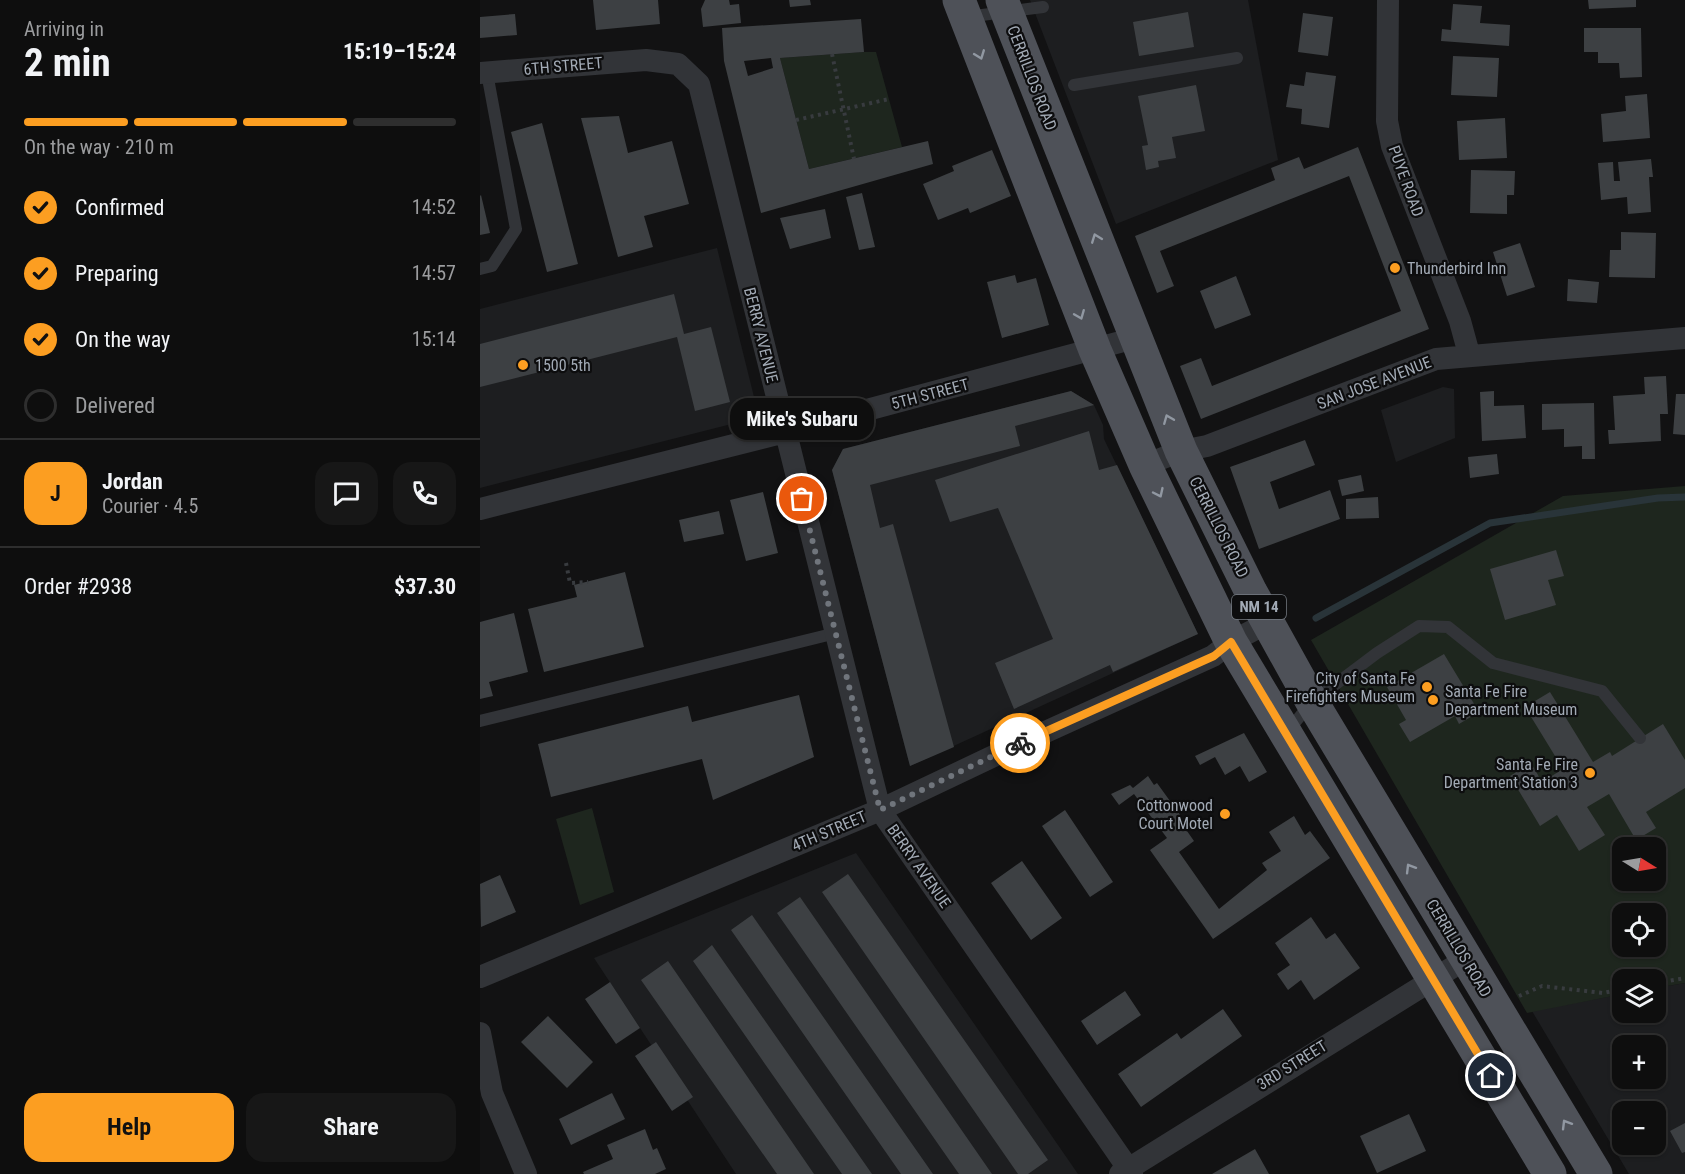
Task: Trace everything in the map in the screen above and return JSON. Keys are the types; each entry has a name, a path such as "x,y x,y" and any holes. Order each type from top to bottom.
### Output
{"main road":[{"name":"CERRILLOS ROAD","path":"1004,7 1181,451 1267,623 1312,702 1596,1174"},
{"name":"NM 14","path":"962,9 1095,350 1145,465 1231,642 1550,1174"}],"street":[{"name":"PUYE ROAD","path":"1388,0 1387,122 1392,146 1460,321 1469,354"},
{"name":"6TH STREET","path":"484,73 646,60"},
{"name":"BERRY AVENUE","path":"646,60 678,64 699,84 880,810 1126,1172"},
{"name":"5TH STREET","path":"480,508 785,432 1135,338"},
{"name":"SAN JOSE AVENUE","path":"1145,465 1181,451 1207,446 1436,359 1469,354 1685,339"},
{"name":"4TH STREET","path":"480,977 880,810 1214,656 1231,642 1267,623"},
{"name":"3RD STREET","path":"1126,1172 1431,978 1466,959"},
{"path":"480,1033 492,1093 526,1174"}],"lane":[{"path":"962,9 1043,7"},
{"path":"1074,86 1238,58"},
{"path":"480,269 492,266 516,229 484,73"},
{"path":"1285,734 1312,702 1377,652 1419,626 1448,627 1493,663 1602,691 1640,738"},
{"path":"480,722 836,633"}],"path":[{"path":"832,54 841,108 854,159"},
{"path":"796,120 841,108 890,99"},
{"path":"566,563 572,585 588,582"},
{"path":"1666,981 1685,978"},
{"path":"1515,998 1542,986 1603,993 1612,991"}],"shaded area":[{"path":"1030,0 1248,0 1278,160 1116,224"},
{"path":"876,52 902,147 809,169 780,58"},
{"path":"717,248 759,417 480,488 480,309"},
{"path":"1443,387 1454,389 1455,438 1396,462 1381,410"},
{"path":"1071,391 1094,405 1103,425 1104,439 1198,634 910,766 832,470 843,449"},
{"path":"1685,486 1685,983 1666,986 1666,969 1612,969 1612,996 1527,1013 1311,640 1563,496"},
{"path":"592,808 614,892 580,905 556,819"},
{"path":"856,853 1078,1174 736,1174 594,958"},
{"path":"1685,983 1685,1174 1629,1174 1618,1155 1666,1155 1666,1101 1612,1101 1612,1145 1532,1011 1612,996 1612,1023 1666,1023 1666,986"}],"building":[{"path":"593,0 658,0 660,24 596,30"},
{"path":"705,0 729,0 730,5 739,4 741,23 703,27 701,9"},
{"path":"789,0 810,0 811,5 790,7"},
{"path":"1588,0 1636,0 1636,7 1589,9"},
{"path":"1453,4 1482,6 1480,23 1510,25 1509,46 1441,41 1442,29 1451,30"},
{"path":"1188,12 1194,47 1139,56 1133,22"},
{"path":"1303,13 1333,17 1328,56 1298,52"},
{"path":"515,14 517,35 480,38 480,17"},
{"path":"861,19 864,52 780,58 809,169 928,141 933,164 761,213 724,61 722,28","holes":["771,58 773,68 748,76 744,61"]},
{"path":"1584,28 1641,28 1642,77 1620,78 1619,63 1598,63 1598,52 1584,52"},
{"path":"1453,56 1499,58 1497,97 1451,95"},
{"path":"1306,72 1336,76 1329,128 1301,124 1302,109 1286,107 1290,84 1304,86"},
{"path":"1196,85 1205,131 1172,137 1176,158 1158,161 1159,167 1146,170 1142,146 1148,145 1138,96"},
{"path":"1647,94 1650,138 1603,142 1601,114 1626,111 1625,96"},
{"path":"619,116 628,153 672,141 689,204 644,216 653,247 618,257 581,118"},
{"path":"1505,118 1507,158 1459,160 1457,121"},
{"path":"542,123 578,264 547,272 511,132"},
{"name":"Thunderbird Inn","path":"1358,147 1429,329 1201,419 1180,366 1201,358 1212,386 1401,311 1349,176 1160,251 1174,286 1157,293 1135,236 1275,180 1271,168 1299,157 1304,169"},
{"path":"992,150 1011,196 970,213 968,208 938,220 923,184 954,171 952,166"},
{"path":"1651,159 1653,177 1649,177 1651,212 1628,214 1627,197 1601,200 1598,163 1613,162 1614,181 1620,181 1618,162"},
{"path":"1471,170 1515,171 1514,195 1507,195 1507,214 1470,213"},
{"path":"862,193 875,247 859,250 846,197"},
{"path":"480,196 490,233 480,235"},
{"path":"825,209 831,238 790,249 780,218"},
{"path":"1621,232 1656,233 1655,278 1609,277 1610,250 1621,250"},
{"path":"1520,243 1535,287 1507,296 1493,252"},
{"path":"1015,275 1017,283 1036,278 1049,325 1002,338 987,282"},
{"path":"1236,276 1251,315 1215,329 1200,291"},
{"path":"1568,279 1599,282 1597,303 1567,301"},
{"name":"1500 5th","path":"674,294 684,334 711,327 730,402 695,411 677,337 480,387 480,344"},
{"path":"1666,376 1668,414 1660,414 1661,441 1609,444 1608,430 1615,430 1613,396 1645,394 1644,377"},
{"path":"1071,391 1094,405 1015,426 1020,446 870,485 880,528 893,524 954,747 910,766 832,470 843,449"},
{"path":"1494,391 1494,406 1524,405 1526,438 1482,441 1480,392"},
{"path":"1676,394 1685,394 1685,435 1673,434"},
{"path":"1594,403 1595,459 1582,459 1582,446 1564,447 1564,429 1542,430 1542,404"},
{"path":"1089,431 1099,470 1117,465 1198,634 1113,672 1110,665 1014,709 995,663 1053,639 998,508 950,522 935,480"},
{"path":"1305,440 1315,465 1270,482 1279,509 1330,490 1340,519 1259,549 1230,467"},
{"path":"1497,454 1499,474 1470,478 1468,457"},
{"path":"1361,475 1364,491 1342,496 1338,480"},
{"path":"763,492 778,553 746,561 730,500"},
{"path":"1378,497 1379,518 1346,519 1346,499"},
{"path":"719,511 724,534 684,542 679,520"},
{"path":"1556,550 1564,576 1548,580 1556,605 1505,620 1490,569"},
{"path":"625,572 644,647 544,672 528,609 577,597 574,585"},
{"path":"514,613 528,672 489,682 493,696 480,699 480,622"},
{"name":"Santa Fe Fire Department Museum","path":"1444,654 1479,712 1459,724 1455,716 1410,742 1399,724 1406,720 1387,687"},
{"name":"Santa Fe Fire Department Station 3","path":"1550,692 1593,762 1610,752 1612,756 1663,724 1685,760 1685,788 1646,812 1656,828 1641,837 1634,837 1609,794 1587,807 1605,835 1579,851 1557,815 1540,826 1510,776 1531,763 1542,782 1563,769 1525,707"},
{"path":"799,695 814,757 713,800 702,759 551,797 538,744 688,706 692,722"},
{"path":"1244,733 1267,772 1249,782 1240,766 1225,775 1215,757 1200,765 1195,756"},
{"path":"1148,776 1154,785 1157,783 1183,819 1180,821 1194,841 1179,852 1219,909 1267,870 1262,863 1281,851 1269,832 1294,816 1305,835 1310,831 1330,858 1213,939 1150,850 1167,838 1134,794 1119,805 1111,794 1130,785 1133,788"},
{"path":"1065,810 1113,882 1090,897 1042,826"},
{"path":"1022,861 1062,918 1031,940 991,883"},
{"path":"848,874 1048,1160 1028,1174 1018,1174 822,892"},
{"path":"500,875 516,912 481,927 480,884"},
{"path":"800,897 992,1174 959,1174 777,913"},
{"path":"752,915 933,1174 901,1174 731,930"},
{"path":"1311,917 1326,939 1335,933 1360,968 1314,1000 1301,980 1288,990 1277,974 1290,965 1275,943"},
{"path":"712,945 872,1174 842,1174 693,961"},
{"path":"668,961 814,1174 777,1174 641,980"},
{"path":"610,982 640,1028 616,1044 585,999"},
{"path":"1125,991 1141,1015 1097,1045 1081,1021"},
{"path":"1223,1009 1242,1036 1141,1107 1118,1074 1177,1033 1181,1039"},
{"path":"548,1016 593,1062 567,1088 521,1042"},
{"path":"656,1042 693,1097 672,1111 635,1056"},
{"path":"612,1093 625,1119 571,1145 559,1119"},
{"path":"1409,1114 1426,1151 1377,1173 1360,1136"},
{"path":"1685,1123 1685,1152 1682,1153 1670,1131"},
{"path":"645,1129 653,1150 657,1148 666,1169 655,1174 584,1174 583,1172 613,1159 607,1145"},
{"path":"1255,1149 1269,1174 1212,1174"}],"waterway":[{"path":"1316,618 1490,523 1658,498 1685,497"}],"way so far":[{"path":"802,499 880,810 1020,743"}],"place":[{"name":"Thunderbird Inn","path":"1395,268"},
{"name":"1500 5th","path":"523,365"},
{"name":"Mike's Subaru","path":"802,499"},
{"name":"City of Santa Fe Firefighters Museum","path":"1427,687"},
{"name":"Santa Fe Fire Department Museum","path":"1433,700"},
{"name":"Santa Fe Fire Department Station 3","path":"1590,773"},
{"name":"Cottonwood Court Motel","path":"1225,814"}],"route":[{"path":"1020,743 1214,656 1231,642 1491,1076"}]}
